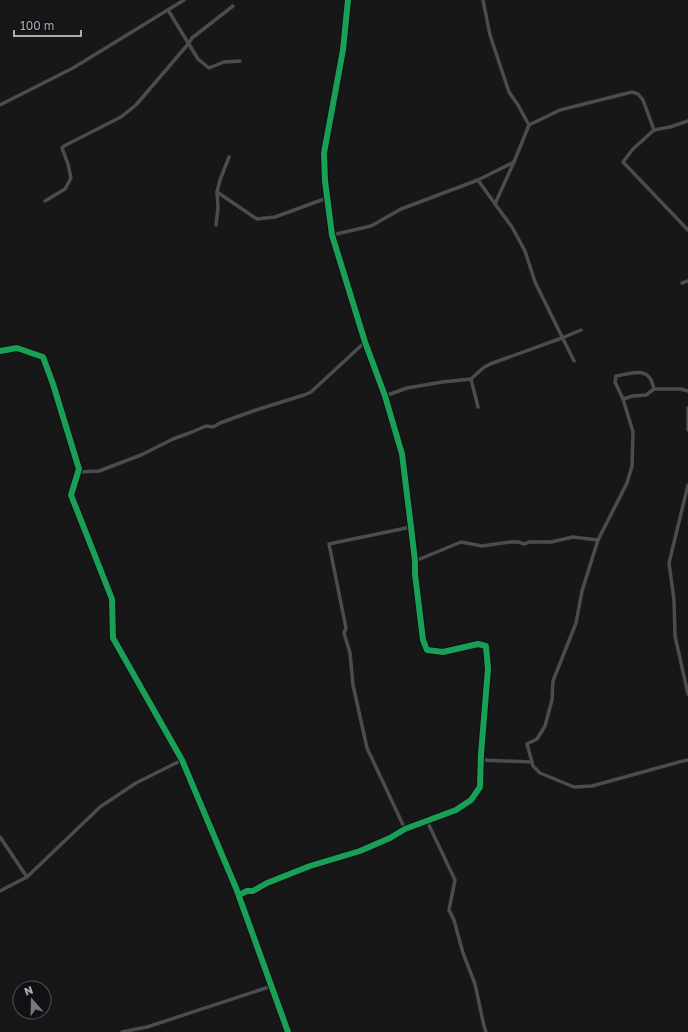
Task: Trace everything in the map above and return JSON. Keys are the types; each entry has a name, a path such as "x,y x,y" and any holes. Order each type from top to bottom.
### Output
{"street":[{"path":"0,105 73,68 184,0"},
{"path":"239,895 247,891 253,891 267,883 310,866 360,851 426,821 456,810 471,800 480,787 488,669 486,646 478,644 443,652 427,650 423,640 402,454 385,396 365,342 332,235 325,181 324,153 343,50 348,0"},
{"path":"483,0 490,35 509,92 529,125"},
{"path":"45,202 65,189 71,178 62,148 121,117 136,105 189,44 192,38 233,6"},
{"path":"168,10 198,59 209,68 224,62 240,61"},
{"path":"495,204 529,125 560,110 632,92 638,94 643,100 654,130"},
{"path":"688,122 654,130 623,162 688,230"},
{"path":"216,225 220,180 229,157"},
{"path":"332,235 371,226 401,209 478,180 514,162"},
{"path":"478,180 512,227 525,251 535,282 574,361"},
{"path":"218,192 257,219 275,217 327,198"},
{"path":"682,283 688,281"},
{"path":"385,396 407,388 470,379 490,364 581,330"},
{"path":"78,472 99,471 142,455 173,439 206,426 213,427 253,411 311,392 365,342"},
{"path":"0,351 17,348 43,357 53,384 79,469 71,495 112,599 113,638 182,760 239,895 288,1032"},
{"path":"654,389 650,377 642,373 616,376 615,382 623,399 633,432 632,466 627,483 598,540 582,591 576,623 553,681 552,700 545,726 537,739 528,744 533,766 540,773 574,787 592,786 688,760"},
{"path":"470,379 478,408"},
{"path":"623,399 633,396 646,395 654,389 688,390"},
{"path":"688,408 688,430"},
{"path":"688,485 669,563 674,600 675,636 688,694"},
{"path":"405,830 367,748 353,685 350,653 344,633 346,628 330,544 411,527"},
{"path":"415,561 461,542 482,546 510,542 525,544 530,542 551,542 574,537 598,540"},
{"path":"0,891 27,877 100,807 136,783 182,760"},
{"path":"481,760 532,762"},
{"path":"426,821 455,880 449,910 454,920 463,953 475,984 486,1032"},
{"path":"0,837 27,877"},
{"path":"122,1032 147,1027 272,986"}],"cycle path":[{"path":"239,895 247,891 253,891 267,883 310,866 360,851 390,838 405,829 456,810 471,800 480,787 481,754 488,669 486,646 478,644 443,652 427,650 423,640 402,454 385,396 365,342 332,235 325,181 324,153 343,50 348,0"},
{"path":"0,351 17,348 43,357 53,384 79,469 71,495 112,599 113,638 182,760 236,888 288,1032"}]}
